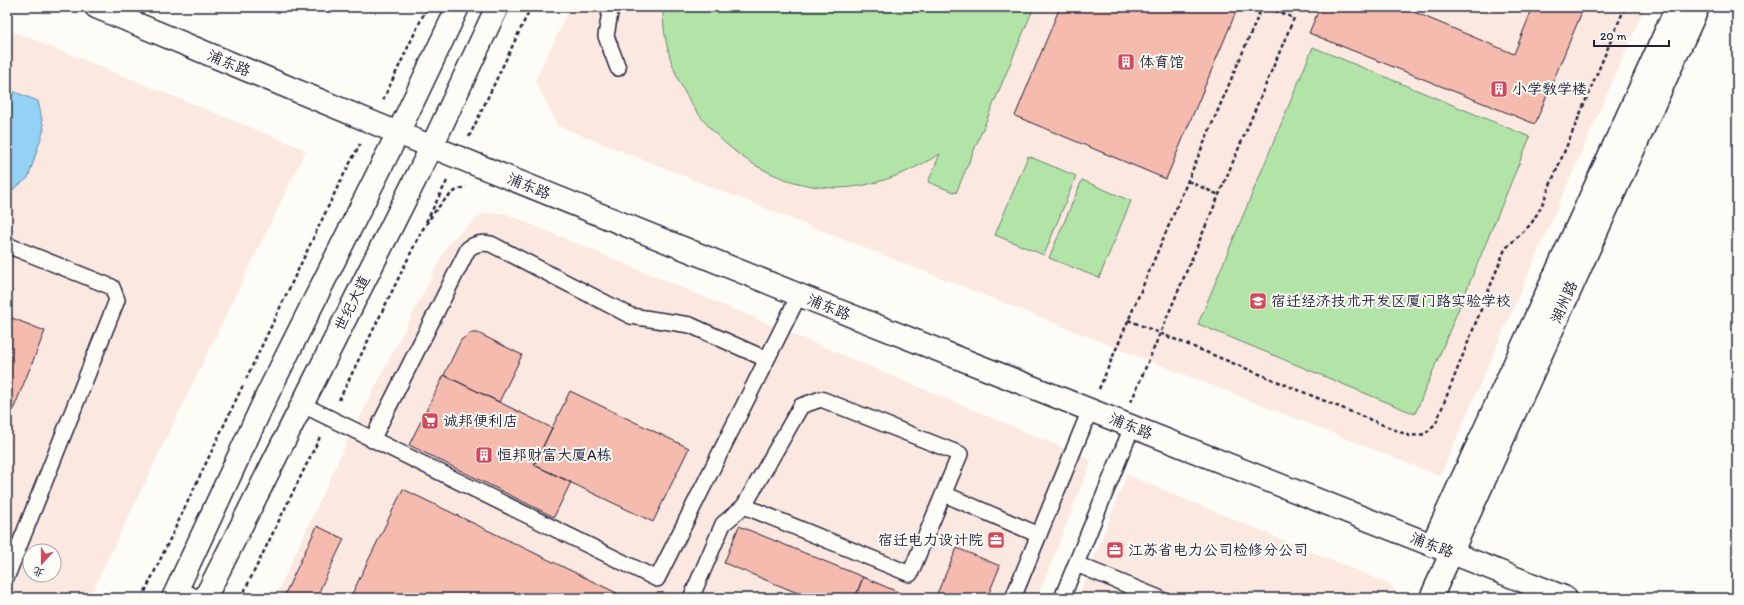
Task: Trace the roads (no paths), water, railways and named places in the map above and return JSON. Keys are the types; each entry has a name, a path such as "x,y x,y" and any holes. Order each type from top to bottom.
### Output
{"street":[{"name":"浦东路","path":"96,7 398,133 799,295 1566,598"},
{"path":"175,593 269,390 398,133 458,7"},
{"name":"世纪大道","path":"204,598 432,146 497,7"},
{"name":"湖州路","path":"1431,598 1442,549 1677,7"},
{"name":"湖州路","path":"1442,549 1698,7"}],"lane":[{"path":"611,7 606,36 618,68"},
{"path":"372,440 468,249 482,242 491,244 631,316 690,324 766,359"},
{"path":"7,245 112,287 118,300 7,576"},
{"path":"301,404 657,579 799,295"},
{"path":"691,598 723,524 744,506 801,406 821,399 960,454 910,574 744,506"},
{"path":"1014,598 1090,410"},
{"path":"1062,598 1127,425"},
{"path":"944,494 1039,535"},
{"path":"1076,564 1159,598"},
{"path":"175,593 197,598"}],"water":[{"path":"7,89 38,101 44,129 28,178 7,194"}],"place":[{"name":"体育馆","path":"1126,62"},
{"name":"小学教学楼","path":"1499,89"},
{"name":"宿迁经济技术开发区厦门路实验学校","path":"1258,301"},
{"name":"诚邦便利店","path":"430,421"},
{"name":"恒邦财富大厦A栋","path":"484,455"},
{"name":"宿迁电力设计院","path":"996,540"},
{"name":"江苏省电力公司检修分公司","path":"1115,550"}]}
